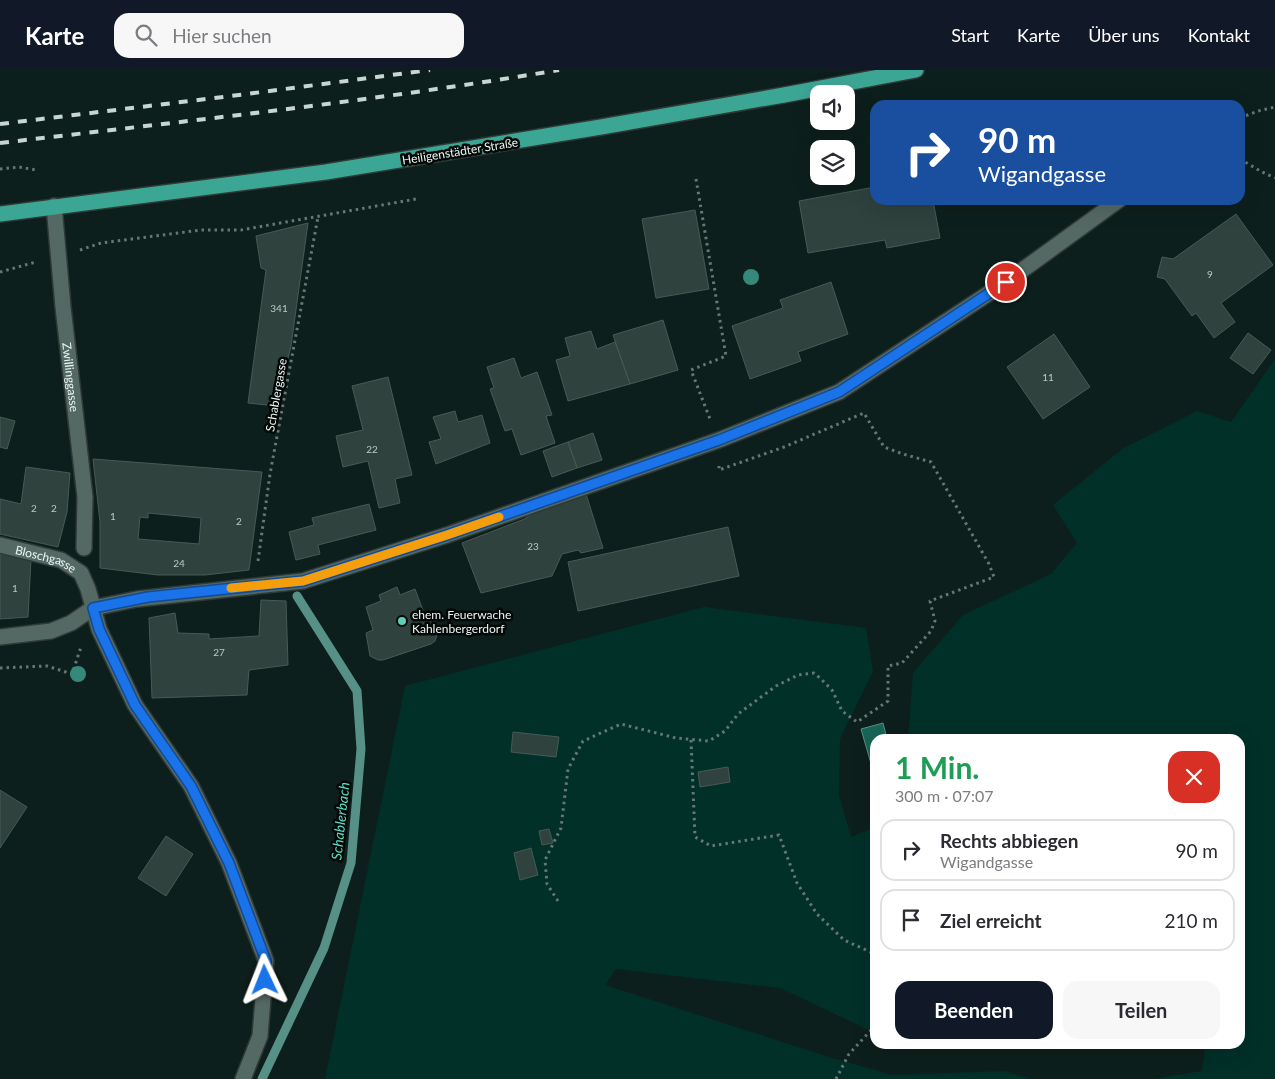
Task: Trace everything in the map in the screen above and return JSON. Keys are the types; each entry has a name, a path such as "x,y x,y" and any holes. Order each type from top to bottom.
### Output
{"main road":[{"name":"Heiligenstädter Straße","path":"0,214 398,161 697,110 916,70"}],"street":[{"path":"0,637 51,631 71,623 93,608 136,599 303,581 447,535 719,440 839,392 1006,282 1112,205"},
{"name":"Zwillinggasse","path":"54,206 64,316 85,497 84,548"},
{"name":"Bloschgasse","path":"0,545 61,560 81,573 88,589 99,629 135,705 191,786 229,863 266,961 260,1036 244,1079"}],"path":[{"path":"1245,116 1275,107"},
{"path":"1245,162 1275,178"},
{"path":"0,169 19,167 36,170"},
{"path":"696,179 726,356 690,370 709,416"},
{"path":"0,272 59,257 101,243 201,230 242,230 416,200"},
{"name":"Schablergasse","path":"257,568 270,474 318,217"},
{"path":"558,901 547,884 545,860 561,828 568,769 583,741 621,724 676,738 708,741 725,731 738,714 776,686 798,675 814,673 832,690 842,711 857,722 888,701 888,666 902,663 931,631 935,621 930,601 994,577 989,564 931,462 884,447 864,413 784,447 718,470 719,440"},
{"path":"0,668 47,666 72,674 79,652"},
{"path":"692,740 695,837 711,846 779,835 797,883 817,914 844,940 870,952"},
{"path":"836,1079 849,1054 870,1031"}],"shaded area":[{"path":"1275,359 1275,1079 1154,1079 1202,1071 1205,1049 1245,1049 1245,734 908,734 913,673 963,615 1051,574 1077,543 1053,505 1122,449 1197,411 1231,422"},
{"path":"704,607 866,628 873,671 840,739 839,795 851,837 870,829 870,1031 780,988 616,969 605,985 829,1057 892,1075 1005,1071 1031,1079 325,1079 405,686"},
{"path":"883,723 886,734 870,734 870,760 861,729"}],"building":[{"path":"870,188 870,205 934,205 940,238 887,248 885,240 808,253 799,201"},
{"path":"695,210 709,289 656,298 642,219"},
{"path":"1236,214 1273,265 1221,303 1235,322 1214,338 1196,313 1192,316 1165,279 1157,277 1162,257 1173,259"},
{"path":"308,223 291,346 276,406 248,403 266,270 261,268 256,236"},
{"path":"831,282 848,334 798,352 801,361 750,379 732,326 783,308 780,300"},
{"path":"663,320 678,370 630,384 613,335"},
{"path":"591,331 597,349 615,342 630,384 568,401 556,360 570,356 565,338"},
{"path":"1248,333 1271,350 1253,374 1230,358"},
{"path":"1054,334 1090,387 1043,419 1007,367"},
{"path":"514,358 521,378 537,372 552,415 546,416 555,443 521,455 512,429 505,431 490,389 494,388 487,367"},
{"path":"388,377 412,475 395,479 400,503 379,508 368,461 343,467 336,436 363,430 352,386"},
{"path":"455,411 458,422 482,415 490,443 436,464 429,442 441,439 433,417"},
{"path":"0,417 15,421 7,449 0,447"},
{"path":"593,433 602,460 577,468 568,442"},
{"path":"568,442 577,468 552,477 543,451"},
{"path":"93,459 262,472 249,570 205,575 158,575 100,568 100,522","holes":["148,513 201,518 199,544 138,539 140,517 148,518"]},
{"path":"26,467 70,473 67,512 58,547 0,534 0,499 21,504"},
{"path":"586,494 603,548 581,553 578,550 562,554 552,576 481,593 462,543 527,518 526,515"},
{"path":"369,504 376,530 318,545 320,554 296,560 289,532 314,525 312,518"},
{"path":"728,527 739,576 578,611 568,562"},
{"path":"0,554 31,559 28,617 0,619"},
{"name":"ehem. Feuerwache Kahlenbergerdorf","path":"397,587 400,595 415,589 424,613 431,611 438,629 437,635 435,641 431,644 378,660 370,656 366,633 373,630 366,607 381,601 379,595"},
{"path":"261,600 286,601 288,665 249,670 247,695 152,698 149,618 175,613 178,633 209,634 209,639 259,636"},
{"path":"513,732 559,737 556,757 511,752"},
{"path":"728,767 730,782 700,787 698,772"},
{"path":"0,790 27,807 0,848"},
{"path":"549,829 553,843 542,845 539,831"},
{"path":"166,836 193,854 166,896 138,878"},
{"path":"531,848 538,875 520,880 514,853"}],"waterway":[{"name":"Schablerbach","path":"262,1079 324,948 351,863 361,749 357,691 297,596"}],"railway":[{"path":"0,124 430,70"},
{"path":"0,143 350,101 559,70"}],"slow traffic":[{"path":"231,588 303,581 499,517"}],"place":[{"name":"ehem. Feuerwache Kahlenbergerdorf","path":"402,621"}],"route":[{"path":"265,980 266,961 229,863 191,786 135,705 99,629 93,608 148,597 303,581 447,535 719,440 839,392 1006,282"}]}
